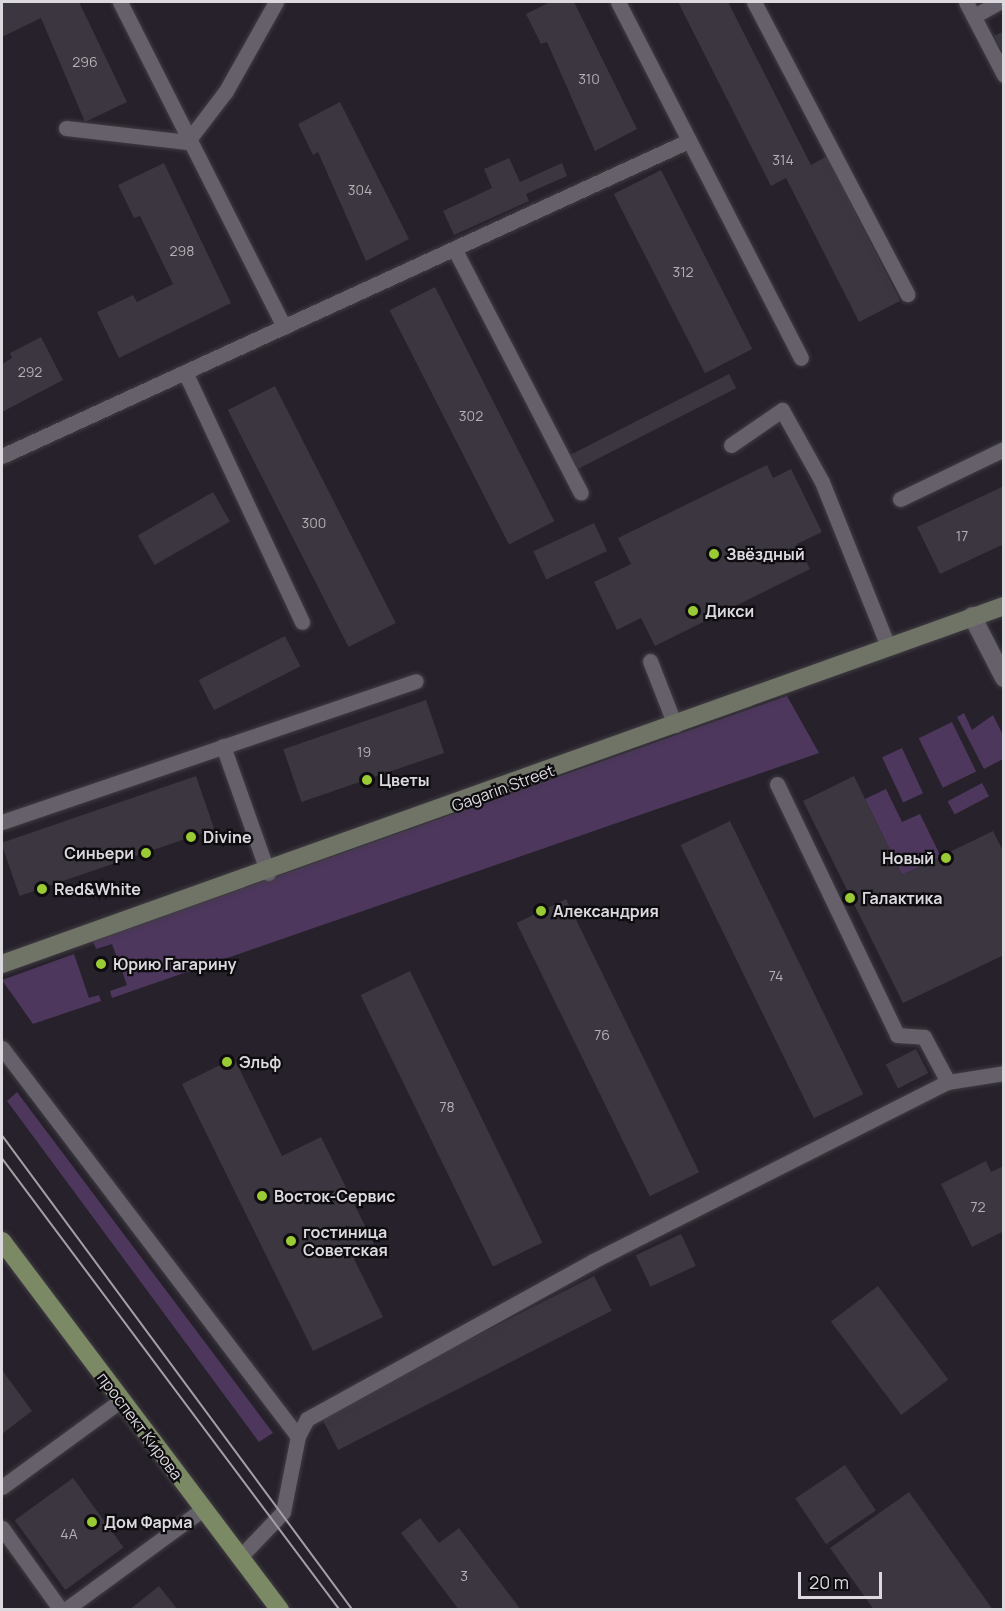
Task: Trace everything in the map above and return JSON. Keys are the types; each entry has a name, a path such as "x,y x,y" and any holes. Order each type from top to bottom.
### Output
{"main road":[{"name":"проспект Кирова","path":"2,1241 120,1401 280,1610"}],"street":[{"name":"Gagarin Street","path":"2,964 268,873 888,646 1004,606"},
{"path":"972,616 1004,678"}],"lane":[{"path":"120,2 187,142 284,327"},
{"path":"187,142 226,91 276,2"},
{"path":"618,2 801,358"},
{"path":"754,2 908,294"},
{"path":"966,2 1004,75"},
{"path":"974,16 999,2"},
{"path":"66,128 187,142"},
{"path":"2,456 284,327 456,252 688,141"},
{"path":"456,252 581,493"},
{"path":"185,372 302,622"},
{"path":"731,445 782,410 822,482 888,646"},
{"path":"900,499 1004,449"},
{"path":"650,660 675,725"},
{"path":"2,822 416,681"},
{"path":"223,746 268,873"},
{"path":"777,784 897,1035 924,1037 948,1082"},
{"path":"2,1048 298,1436"},
{"path":"240,1557 283,1512 298,1436 307,1419 593,1261 948,1082 1004,1073"},
{"path":"2,1487 120,1401"},
{"path":"65,1610 203,1509"},
{"path":"2,1528 61,1610"}],"shaded area":[{"path":"787,696 819,753 112,998 110,991 127,985 112,944 96,949 93,941"},
{"path":"964,713 972,730 993,715 1003,735 1003,759 984,769 957,717"},
{"path":"952,722 976,771 943,788 919,738"},
{"path":"902,748 923,793 903,803 882,757"},
{"path":"982,783 989,796 955,815 948,801"},
{"path":"886,789 902,822 920,814 941,857 902,875 865,799"},
{"path":"74,954 89,998 99,995 101,1001 33,1024 2,980"},
{"path":"17,1092 273,1433 259,1442 7,1101"}],"building":[{"path":"2,2 79,2 127,102 85,122 41,18 2,37"},
{"path":"550,2 574,2 637,129 595,151 547,42 541,44 526,14"},
{"path":"678,2 728,2 811,165 827,156 900,301 859,322 786,178 771,186"},
{"path":"1004,31 1004,55 994,36"},
{"path":"340,102 409,239 366,261 318,152 313,155 298,124"},
{"path":"509,158 520,182 562,163 567,176 526,194 529,201 454,235 443,211 492,188 484,169"},
{"path":"164,163 231,303 119,358 97,312 133,295 137,302 173,284 140,216 134,218 118,185"},
{"path":"661,170 752,349 705,373 614,194"},
{"path":"435,287 554,521 509,544 390,310"},
{"path":"41,337 63,380 2,412 2,364 12,358 10,353"},
{"path":"729,374 736,388 578,469 570,455"},
{"path":"275,386 396,623 349,647 228,410"},
{"name":"Звёздный","path":"767,465 773,478 791,469 822,532 797,544 810,569 655,646 641,618 617,630 594,582 631,564 618,538"},
{"path":"1004,486 1004,544 940,574 917,527"},
{"path":"213,492 230,521 155,565 138,536"},
{"path":"594,523 607,551 546,579 533,551"},
{"path":"285,636 300,666 214,710 199,680"},
{"path":"426,700 444,753 301,802 283,749"},
{"path":"196,776 214,829 19,896 2,843"},
{"path":"854,776 902,875 993,831 1004,853 1004,955 903,1003 803,801"},
{"path":"730,821 863,1094 814,1118 681,845"},
{"path":"566,899 699,1172 650,1196 517,923"},
{"path":"410,971 542,1242 493,1267 361,995"},
{"path":"916,1049 928,1073 898,1088 886,1064"},
{"name":"гостиница Советская","path":"234,1058 282,1156 321,1137 376,1248 354,1259 383,1317 313,1351 182,1084"},
{"path":"986,1161 991,1172 1004,1166 1004,1231 972,1247 941,1184"},
{"path":"681,1234 696,1266 650,1287 636,1255"},
{"path":"594,1276 612,1311 338,1450 320,1415"},
{"path":"878,1286 948,1379 901,1415 831,1322"},
{"path":"2,1370 32,1411 2,1434"},
{"path":"845,1465 876,1511 826,1544 795,1499"},
{"path":"73,1478 124,1548 65,1590 15,1520"},
{"path":"909,1492 993,1610 874,1610 830,1548"},
{"path":"420,1518 439,1543 459,1528 521,1610 459,1610 401,1533"},
{"path":"159,1586 178,1610 129,1610"}],"tram line":[{"path":"2,1135 353,1610"},
{"path":"2,1158 340,1610"}],"place":[{"name":"Звёздный","path":"714,554"},
{"name":"Дикси","path":"693,611"},
{"name":"Цветы","path":"367,780"},
{"name":"Divine","path":"191,837"},
{"name":"Синьери","path":"146,853"},
{"name":"Новый","path":"946,858"},
{"name":"Red&White","path":"42,889"},
{"name":"Галактика","path":"850,898"},
{"name":"Александрия","path":"541,911"},
{"name":"Юрию Гагарину","path":"101,964"},
{"name":"Эльф","path":"227,1062"},
{"name":"Восток-Сервис","path":"262,1196"},
{"name":"гостиница Советская","path":"291,1241"},
{"name":"Дом Фарма","path":"92,1522"}]}
